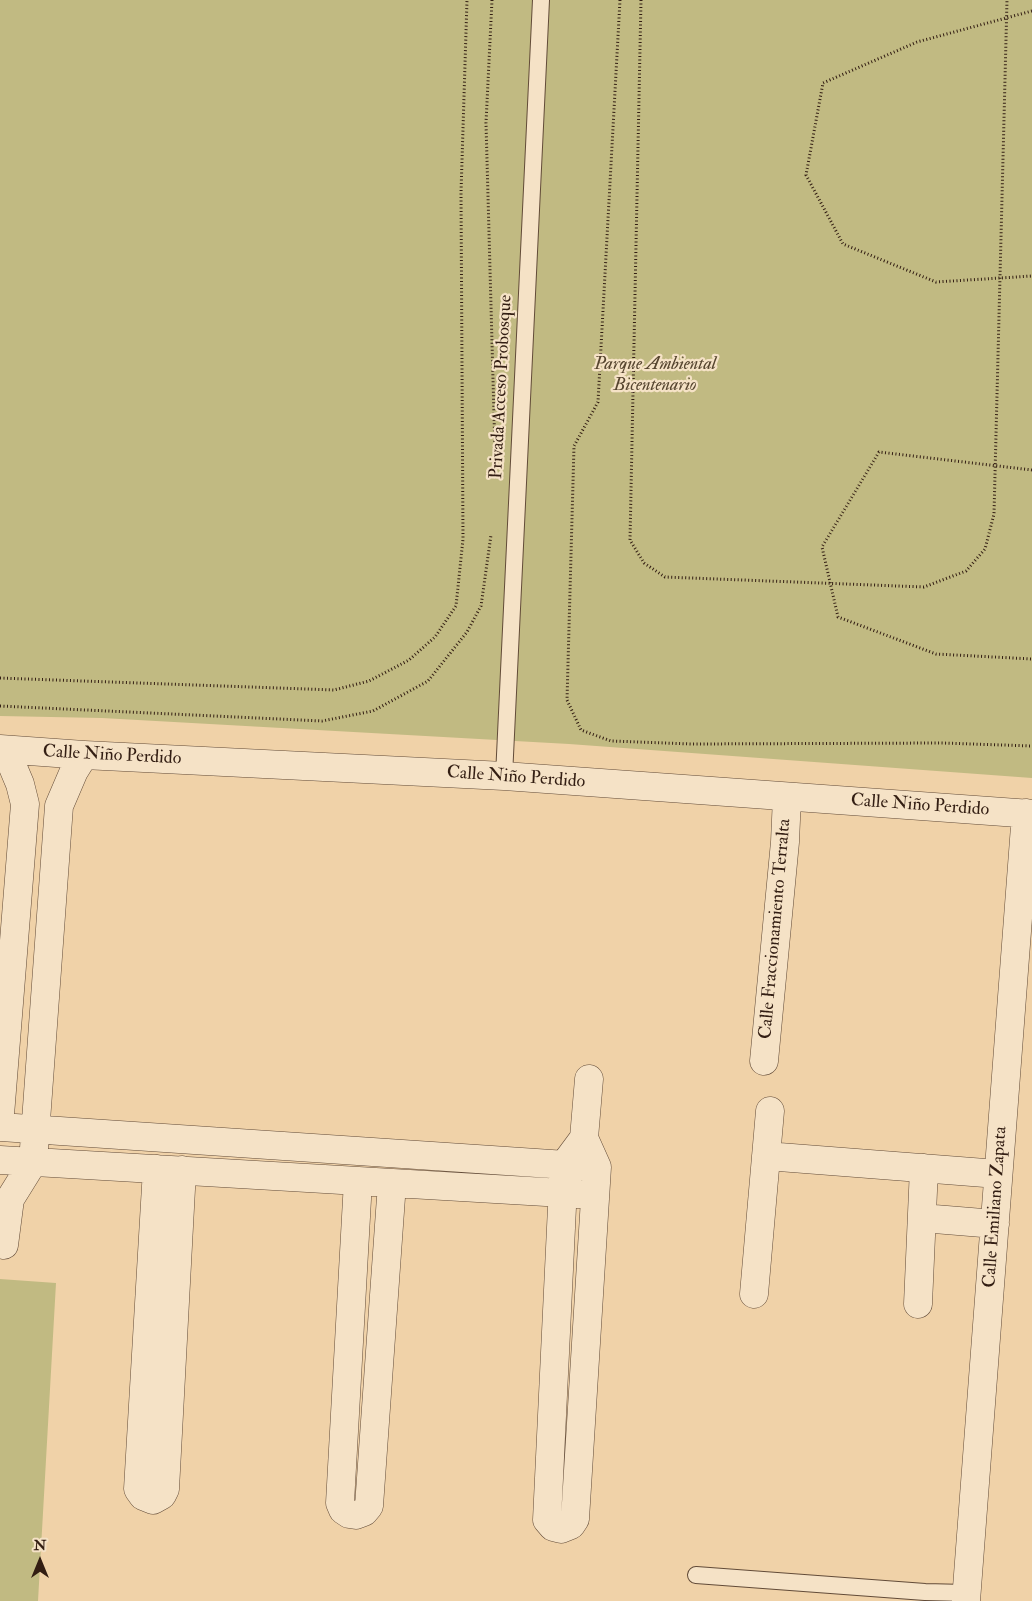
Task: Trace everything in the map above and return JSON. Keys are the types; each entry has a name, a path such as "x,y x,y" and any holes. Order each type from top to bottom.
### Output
{"street":[{"name":"Calle Niño Perdido","path":"0,749 504,776 1029,814"},
{"path":"0,749 12,766 20,784 25,804 0,1115"},
{"path":"4,1246 10,1199 33,1162 60,806 74,771 84,755"},
{"name":"Calle Fraccionamiento Terralta","path":"764,1060 785,842 787,797"},
{"name":"Calle Emiliano Zapata","path":"966,1597 998,1174 1029,814"},
{"path":"22,838 57,840"},
{"path":"584,1138 564,1165 547,1520 554,1527 561,1529 571,1525 575,1519 597,1167 584,1138 589,1078"},
{"path":"754,1294 770,1111"},
{"path":"0,1127 597,1167"},
{"path":"272,1176 277,1145"},
{"path":"766,1156 998,1174"},
{"path":"0,1160 595,1195"},
{"path":"918,1304 924,1168"},
{"path":"0,1170 10,1199"},
{"path":"169,1170 165,1489 162,1495 153,1500 143,1496 138,1489 169,1170"},
{"path":"358,1181 340,1503 343,1510 349,1514 356,1515 364,1512 369,1506 392,1183"},
{"path":"922,1218 994,1224"}],"lane":[{"name":"Privada Acceso Probosque","path":"504,776 541,0"},
{"path":"696,1575 925,1592 966,1597"}],"path":[{"path":"0,678 334,690 369,681 409,660 435,637 456,606 463,539 461,193 467,0"},
{"path":"492,0 486,123 495,458"},
{"path":"620,0 598,402 574,446 567,700 581,730 611,740 692,744 942,743 1032,746"},
{"path":"641,0 630,540 644,562 665,577 924,587 966,571 985,549 994,514 1007,0"},
{"path":"1032,11 917,42 823,83 806,175 842,244 936,282 1032,276"},
{"path":"1032,470 879,452 822,547 838,616 936,654 1032,659"},
{"path":"0,706 322,721 373,712 428,681 467,632 481,606 492,528"}],"green space":[{"name":"Parque Ambiental Bicentenario","path":"0,0 1032,0 1032,778 569,744 102,718 0,716"},
{"path":"0,1279 56,1283 38,1601 0,1601"}]}
